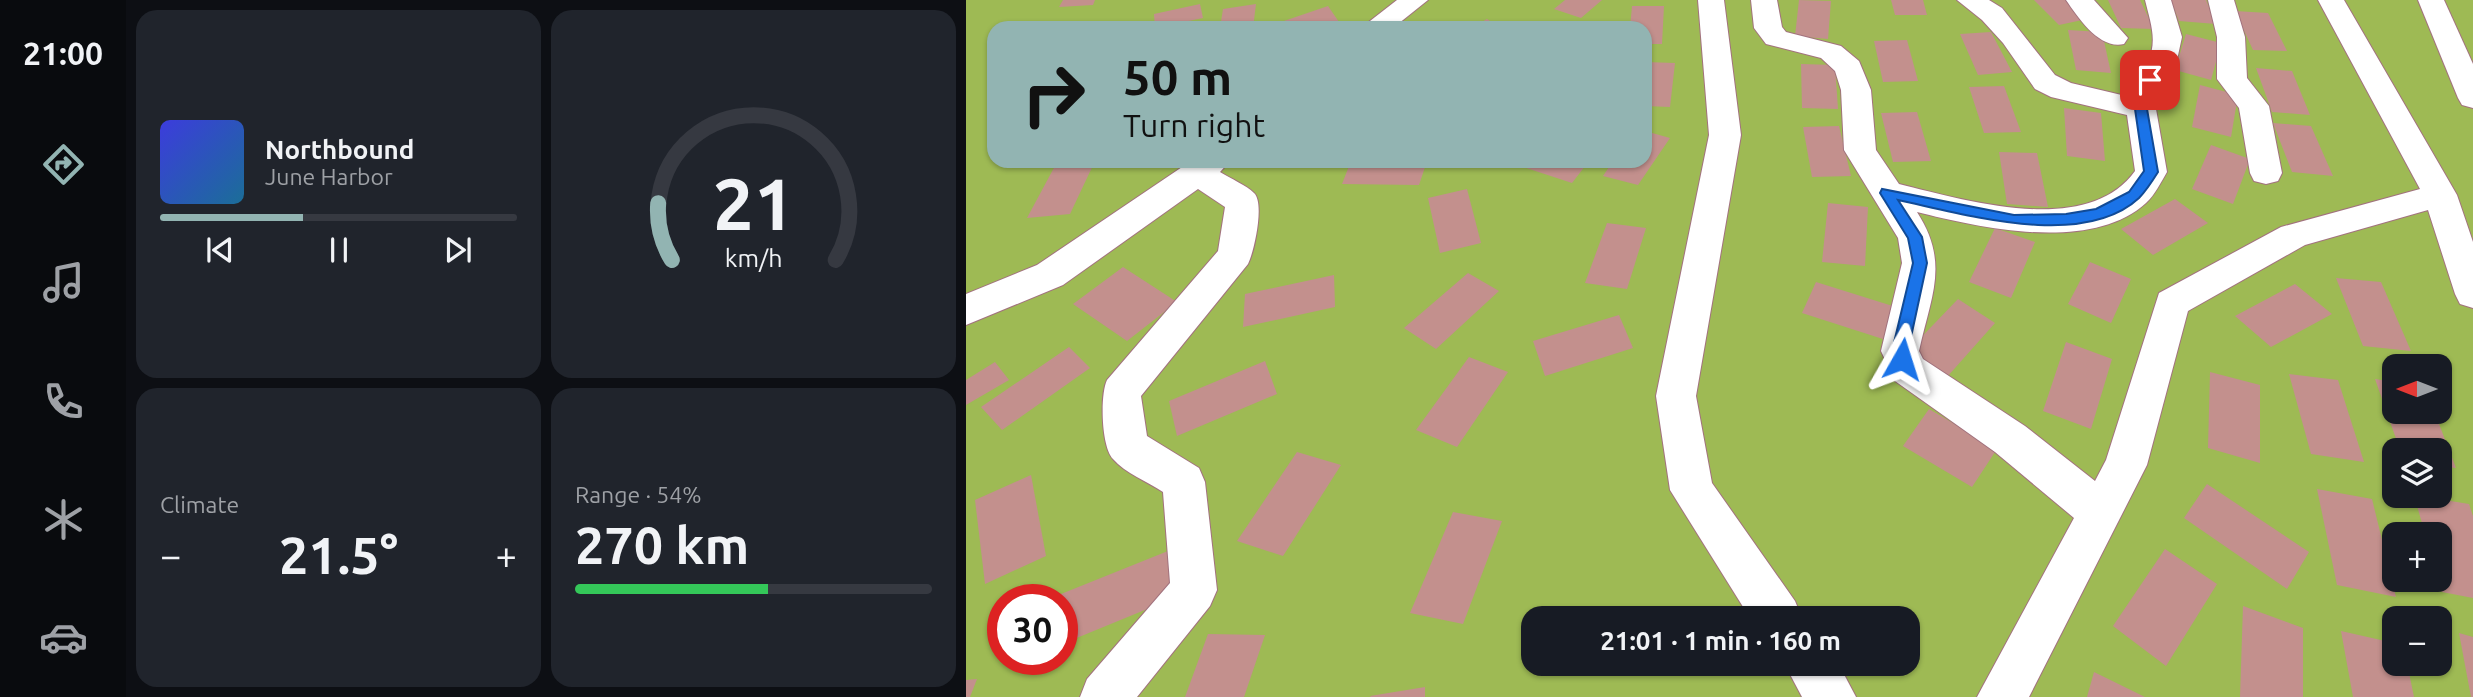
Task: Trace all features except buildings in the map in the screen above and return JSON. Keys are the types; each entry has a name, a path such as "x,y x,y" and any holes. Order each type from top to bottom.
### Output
{"street":[{"path":"1385,21 1415,0"},
{"path":"1712,0 1725,135 1676,396 1692,490 1770,606"},
{"path":"1764,0 1768,28 1776,38 1831,52 1849,67 1856,90 1860,150 1915,237 1920,263 1900,351 1909,370 2010,439 2099,511"},
{"path":"1970,0 1992,15 2013,37 2045,82 2062,90 2141,109"},
{"path":"2079,0 2114,38"},
{"path":"1887,193 2014,220 2066,219 2099,214 2134,195 2151,172 2141,109 2150,80 2163,60 2168,37 2158,0"},
{"path":"2221,0 2231,37 2232,79 2254,106 2266,173"},
{"path":"2331,0 2440,195 2473,294"},
{"path":"2431,0 2473,98"},
{"path":"966,310 1050,275 1205,168"},
{"path":"1105,697 1194,590 1184,482 1127,446 1121,392 1235,255 1243,202 1207,168"},
{"path":"2002,697 2099,511 2126,465 2172,303 2293,236 2440,195"},
{"path":"1817,676 1831,697"}],"green space":[{"path":"966,0 2473,0 2473,697 966,697"}],"route":[{"path":"1902,359 1900,351 1920,263 1915,237 1887,193 2014,220 2066,219 2099,214 2134,195 2151,172 2141,109 2150,80"}]}
